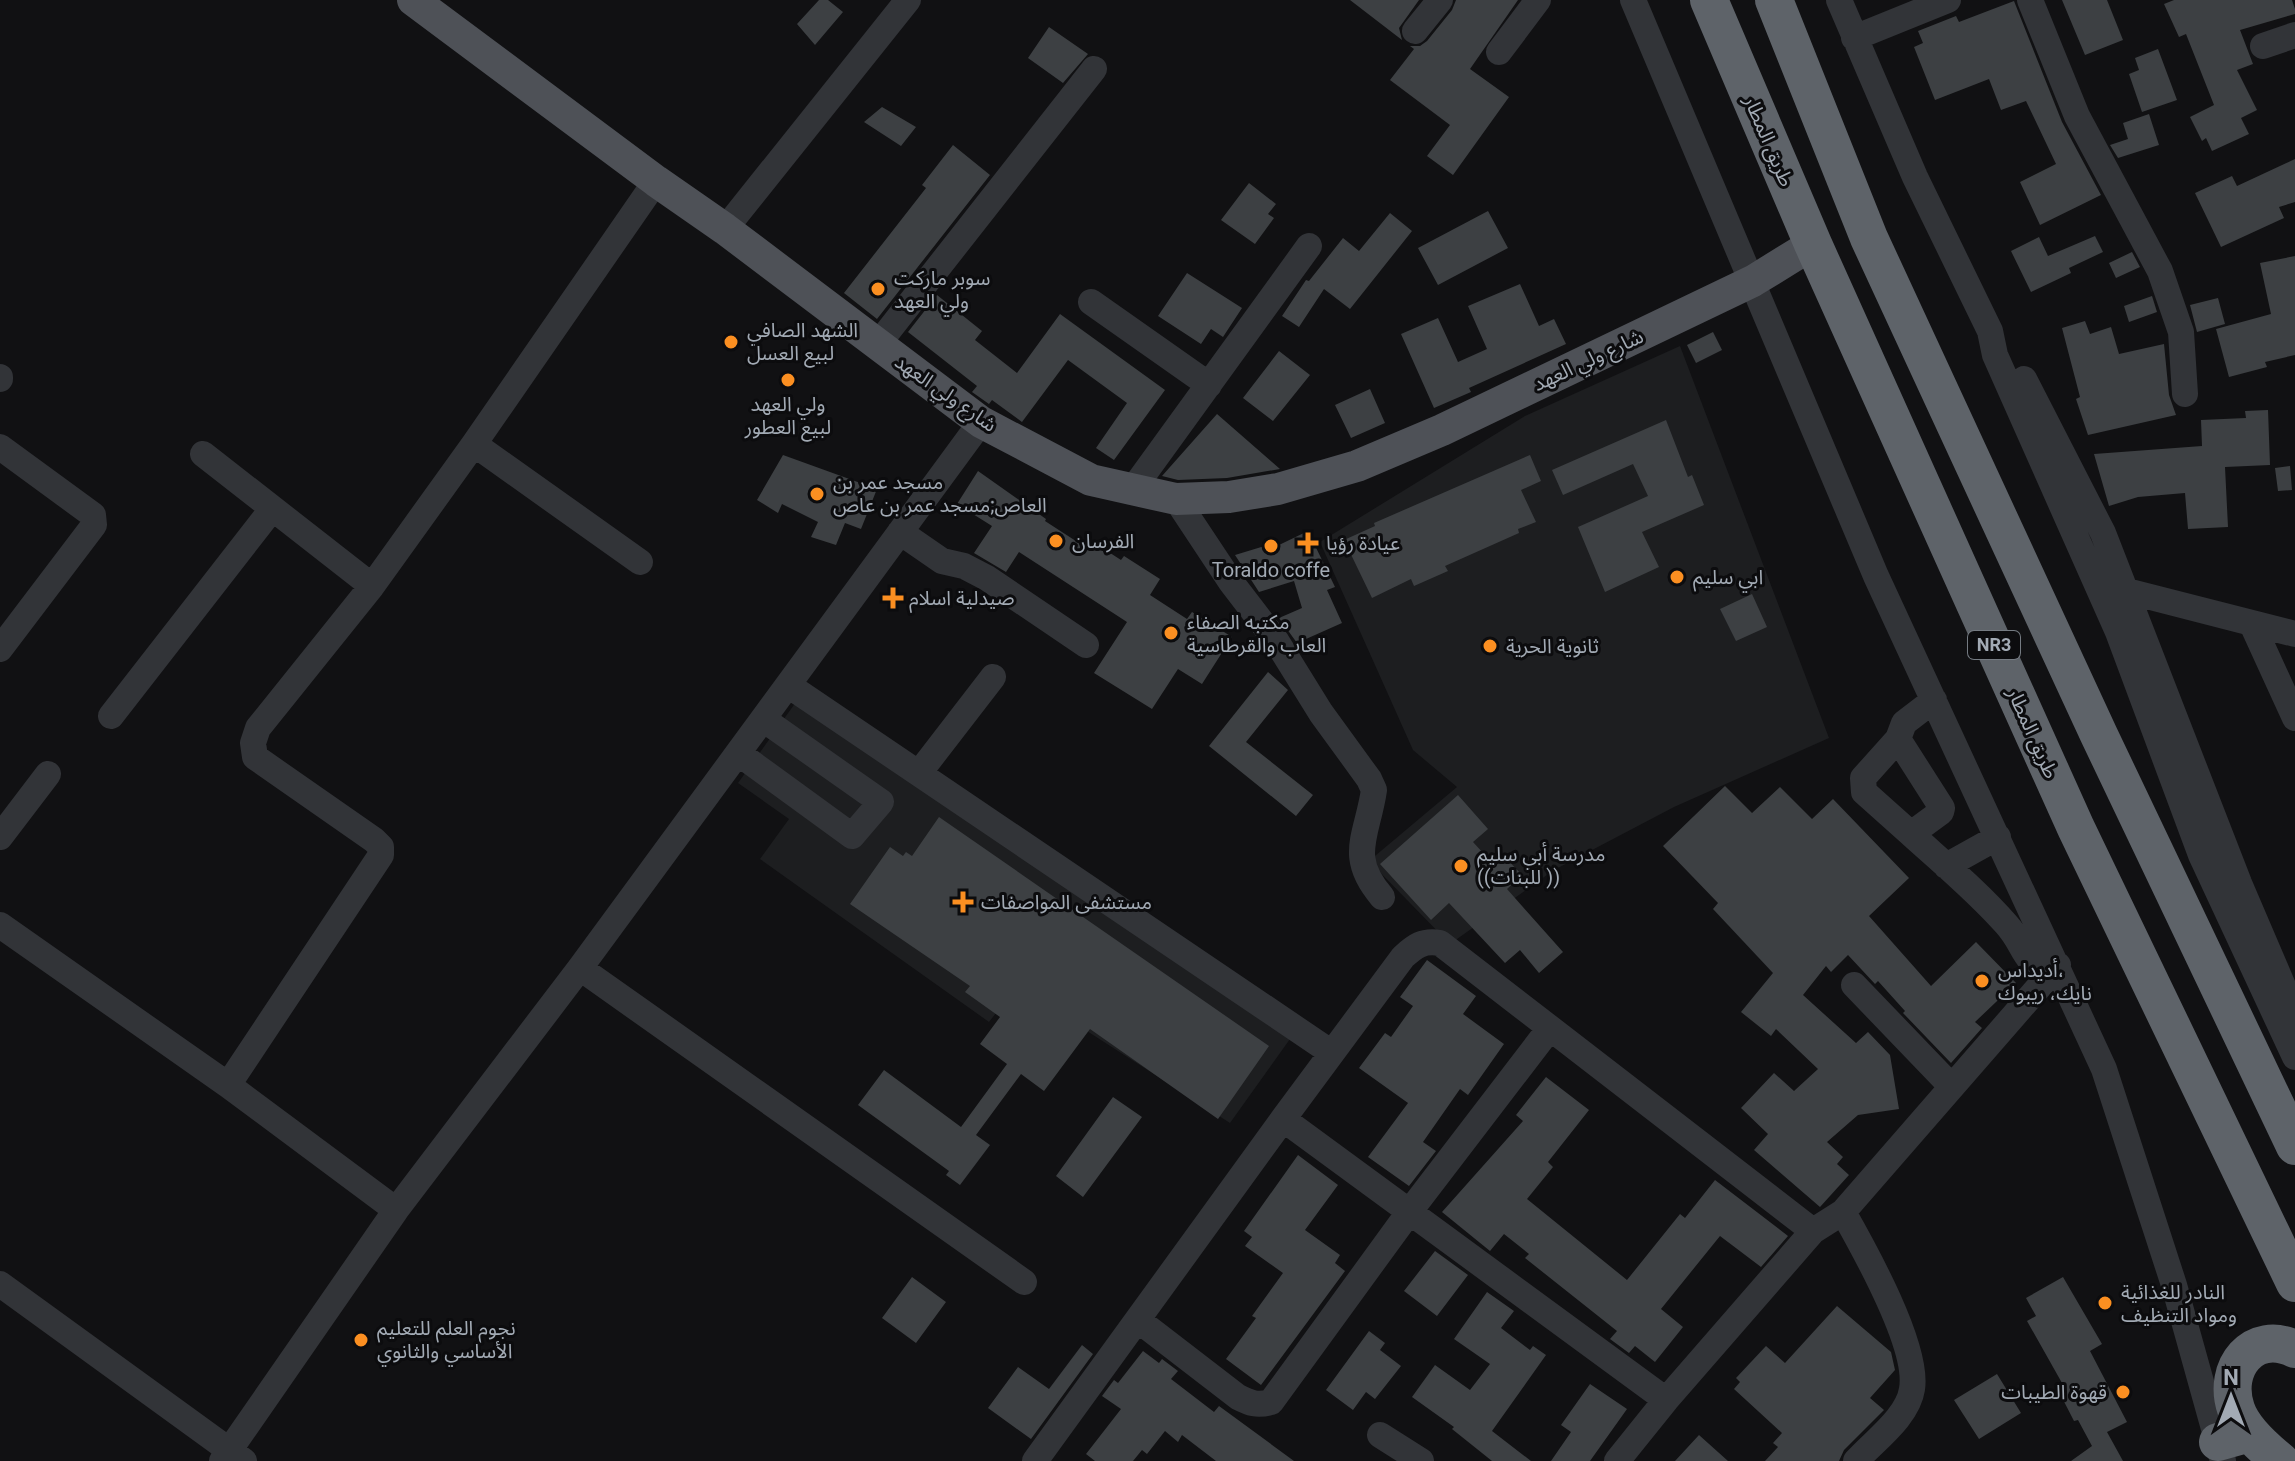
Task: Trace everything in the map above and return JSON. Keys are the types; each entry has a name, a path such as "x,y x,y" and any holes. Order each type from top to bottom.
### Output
{"highway":[{"name":"طريق المطار","path":"1709,0 1813,244 2076,828 2295,1283"},
{"name":"NR3","path":"1774,0 1869,238 2106,750 2295,1146"},
{"path":"1790,0 1805,78"},
{"path":"2280,1461 2231,1446 2236,1412 2233,1374 2243,1357 2265,1343 2285,1344 2295,1349"}],"main road":[{"name":"شارع ولي العهد","path":"413,0 981,422 1091,480 1176,499 1229,497 1278,489 1357,466 1456,423 1753,281 1813,244"}],"street":[{"path":"725,229 908,0"},
{"path":"1415,31 1440,0"},
{"path":"1499,52 1538,0"},
{"path":"1633,0 1876,576 1998,837 2054,970 2104,1069 2174,1285 2231,1446"},
{"path":"1839,0 1915,177 1990,331 1995,355 2115,596 2295,1014"},
{"path":"1854,38 1948,0"},
{"path":"2030,0 2077,116 2160,271 2181,332 2185,394"},
{"path":"2263,46 2295,35"},
{"path":"878,344 1094,69"},
{"path":"228,1085 381,855 381,847 374,840 255,757 253,743 258,728 372,586 656,181"},
{"path":"1133,489 1309,246"},
{"path":"1091,302 1209,385"},
{"path":"0,1284 232,1458 396,1210 580,968 981,422"},
{"path":"474,444 640,562"},
{"path":"0,447 93,515 95,520 0,649"},
{"path":"203,454 372,586"},
{"path":"1176,499 1369,779 1374,790 1360,861 1368,881 1382,897"},
{"path":"111,716 272,509"},
{"path":"900,532 942,561 964,566 987,578 1086,645"},
{"path":"2115,596 2295,634"},
{"path":"2115,596 2201,855 2295,1057"},
{"path":"2252,624 2295,718"},
{"path":"919,773 993,677"},
{"path":"788,685 1332,1053"},
{"path":"1934,700 1904,723 1898,739 1866,773 1862,786 1864,792 1976,892 2009,927 2032,965 2054,970"},
{"path":"738,753 852,836 881,802 763,719"},
{"path":"1898,739 1942,808 1941,812 1911,834"},
{"path":"0,837 48,774"},
{"path":"1946,866 1998,837"},
{"path":"0,925 228,1085 396,1210"},
{"path":"1035,1461 1283,1119 1403,957 1416,945 1431,941 1440,943 1813,1231"},
{"path":"580,968 1024,1282"},
{"path":"1617,1461 1813,1231 1843,1212 2054,970"},
{"path":"1854,985 1952,1087"},
{"path":"1138,1320 1238,1397 1252,1404 1271,1402 1410,1211 1550,1028"},
{"path":"1283,1119 1666,1400"},
{"path":"1843,1212 1876,1269 1889,1301 1902,1336 1913,1388 1904,1410 1856,1461"},
{"path":"1380,1435 1421,1461"}],"shaded area":[{"path":"1680,346 1829,738 1674,807 1554,870 1450,944 1369,861 1457,787 1413,750 1320,542 1525,416"},
{"path":"801,695 1290,1039 1230,1123 1017,986 989,1022 760,859 789,819 738,783"}],"building":[{"path":"819,0 828,0 843,12 815,45 797,24"},
{"path":"1350,0 1419,0 1399,28 1402,40"},
{"path":"1456,0 1518,0 1470,69 1509,97 1453,175 1427,156 1450,125 1390,80 1414,49 1410,46 1420,46 1427,41 1452,10"},
{"path":"2062,0 2107,0 2123,40 2085,55"},
{"path":"2174,0 2292,0 2295,9 2295,14 2240,30 2253,64 2237,70 2257,110 2241,118 2249,134 2212,151 2206,138 2202,141 2190,117 2214,105 2186,34 2179,37 2164,4"},
{"path":"2014,1 2062,122 2101,195 2040,225 2020,182 2056,164 2026,101 2001,110 1989,79 1935,100 1914,47 1923,43 1918,31 1956,16 1959,22"},
{"path":"1049,27 1088,54 1063,83 1028,58"},
{"path":"2158,49 2177,100 2142,112 2129,74 2139,70 2135,58"},
{"path":"882,107 916,127 901,146 864,122"},
{"path":"2149,114 2159,145 2118,158 2110,145 2128,139 2123,123"},
{"path":"953,145 990,175 877,319 844,293 926,188 922,185"},
{"path":"2295,159 2295,202 2279,207 2284,218 2221,247 2195,193 2232,176 2237,186"},
{"path":"1249,183 1276,204 1268,214 1274,218 1255,244 1221,220"},
{"path":"1488,211 1508,248 1438,285 1418,248"},
{"path":"1390,213 1412,231 1350,309 1324,289 1299,327 1282,316 1306,280 1309,281 1343,238 1359,251"},
{"path":"2095,236 2103,252 2069,268 2071,273 2031,292 2011,251 2039,237 2048,256"},
{"path":"2132,252 2140,267 2116,278 2109,263"},
{"path":"2295,256 2295,355 2265,362 2267,367 2229,377 2216,329 2271,314 2260,263"},
{"path":"1187,273 1242,308 1223,337 1211,329 1201,344 1158,316"},
{"path":"1520,284 1539,326 1554,319 1566,344 1469,388 1471,392 1434,408 1401,334 1438,318 1458,362 1487,349 1468,306"},
{"path":"937,295 982,331 975,340 1017,373 1060,314 1165,390 1114,460 1096,448 1127,403 1068,360 1022,422 992,400 989,404 972,392 977,386 908,332"},
{"path":"2152,296 2157,312 2129,322 2124,306"},
{"path":"2218,298 2225,324 2197,332 2190,305"},
{"path":"2085,321 2090,334 2111,327 2119,354 2164,344 2169,395 2176,415 2088,435 2076,399 2080,397 2062,328"},
{"path":"1713,332 1722,350 1696,363 1687,345"},
{"path":"1279,351 1310,375 1273,421 1243,398"},
{"path":"1370,389 1385,423 1351,438 1335,405"},
{"path":"2268,410 2270,465 2225,467 2228,527 2188,529 2185,493 2138,497 2109,506 2094,454 2202,446 2201,420 2246,418 2245,411"},
{"path":"1217,414 1280,469 1227,478 1178,480 1162,476"},
{"path":"1666,420 1688,477 1692,475 1704,505 1642,532 1659,567 1605,592 1578,527 1648,496 1633,464 1563,495 1552,470"},
{"name":"مسجد عمر بن العاص;مسجد عمر بن عاص","path":"783,455 877,489 861,529 845,523 836,545 811,537 818,522 782,504 778,513 757,500"},
{"path":"1530,455 1541,481 1521,490 1536,522 1518,529 1519,533 1445,566 1448,571 1414,586 1411,579 1372,598 1344,540 1375,526 1374,523"},
{"path":"2290,466 2292,490 2278,491 2275,468"},
{"path":"978,471 1082,545 1087,538 1121,560 1124,556 1160,579 1150,595 1187,619 1192,612 1232,637 1202,684 1178,669 1152,709 1094,673 1127,622 1019,552 1006,572 974,553 992,526 957,504"},
{"path":"1308,531 1335,587 1327,590 1342,623 1297,643 1279,618 1302,608 1294,581 1259,592 1235,555 1278,542 1279,545"},
{"path":"1752,594 1767,627 1736,641 1720,609"},
{"path":"1268,672 1288,690 1246,742 1313,795 1296,816 1209,746"},
{"path":"1725,786 1752,813 1780,787 1812,819 1833,799 1909,878 1869,916 1931,986 1976,942 2016,983 1975,1022 1982,1028 1951,1063 1903,1013 1905,1011 1878,981 1875,984 1848,955 1831,972 1826,966 1803,995 1856,1043 1868,1032 1890,1055 1899,1109 1858,1115 1827,1142 1843,1157 1837,1164 1849,1175 1820,1207 1754,1150 1768,1134 1741,1108 1774,1073 1794,1091 1818,1069 1776,1029 1771,1036 1741,1012 1773,973 1713,909 1718,903 1663,846"},
{"name":"مدرسة أبي سليم ((للبنات ))","path":"1458,795 1488,829 1473,842 1495,866 1505,857 1522,875 1507,889 1563,952 1539,973 1520,950 1505,963 1449,903 1431,920 1380,864"},
{"path":"939,817 1269,1046 1218,1119 1090,1029 1044,1091 1021,1074 976,1135 990,1145 960,1185 946,1175 949,1171 858,1105 884,1070 961,1127 1007,1064 980,1044 1000,1017 965,992 970,986 850,904 890,847 903,856 906,852 912,856"},
{"path":"1427,960 1476,996 1463,1014 1504,1044 1468,1095 1460,1089 1423,1142 1436,1151 1409,1186 1368,1157 1408,1103 1359,1068 1385,1033 1391,1037 1413,1006 1400,997"},
{"path":"1546,1077 1589,1110 1548,1162 1553,1167 1527,1199 1627,1280 1680,1214 1685,1218 1715,1180 1788,1236 1761,1267 1720,1236 1661,1309 1683,1327 1655,1362 1635,1346 1629,1353 1610,1339 1617,1331 1525,1258 1529,1254 1504,1234 1490,1251 1442,1212 1523,1121 1516,1115"},
{"path":"1113,1097 1142,1117 1083,1197 1056,1176"},
{"path":"1298,1155 1338,1185 1305,1230 1340,1255 1335,1263 1345,1271 1261,1385 1226,1359 1283,1273 1245,1246 1252,1237 1244,1231"},
{"path":"1435,1251 1468,1275 1437,1316 1404,1291"},
{"path":"912,1277 946,1302 916,1343 882,1318"},
{"path":"2063,1277 2102,1344 2090,1351 2127,1422 2107,1432 2123,1461 2071,1461 2092,1446 2078,1420 2074,1421 2056,1386 2062,1383 2027,1321 2036,1316 2026,1298"},
{"path":"1487,1292 1514,1311 1501,1328 1530,1350 1533,1346 1546,1355 1492,1431 1531,1461 1492,1461 1452,1429 1454,1427 1412,1397 1435,1365 1470,1390 1490,1364 1454,1339"},
{"path":"1837,1306 1891,1352 1895,1370 1870,1398 1884,1410 1844,1450 1839,1461 1765,1461 1778,1447 1773,1443 1782,1433 1734,1389 1740,1382 1736,1378 1766,1346 1785,1363"},
{"path":"1369,1331 1385,1343 1380,1350 1401,1366 1375,1399 1366,1392 1353,1410 1326,1390"},
{"path":"1082,1345 1093,1354 1031,1439 988,1408 1018,1367 1049,1389"},
{"path":"1143,1351 1159,1363 1162,1359 1178,1371 1171,1379 1214,1412 1219,1406 1294,1461 1216,1461 1182,1435 1178,1442 1165,1431 1147,1454 1142,1450 1133,1461 1095,1461 1086,1454 1121,1409 1102,1396 1114,1380 1118,1383"},
{"path":"1997,1374 2021,1413 1979,1439 1954,1400"},
{"path":"1590,1384 1627,1409 1590,1461 1551,1461 1571,1432 1561,1425"},
{"path":"1699,1435 1728,1461 1675,1461"}],"place":[{"name":"سوبر ماركت ولي العهد","path":"878,289"},
{"name":"الشهد الصافي لبيع العسل","path":"731,342"},
{"name":"ولي العهد لبيع العطور","path":"788,380"},
{"name":"مسجد عمر بن العاص;مسجد عمر بن عاص","path":"817,494"},
{"name":"الفرسان","path":"1056,541"},
{"name":"عيادة رؤيا","path":"1308,543"},
{"name":"Toraldo coffe","path":"1271,546"},
{"name":"ابي سليم","path":"1677,577"},
{"name":"صيدلية اسلام","path":"893,598"},
{"name":"مكتبه الصفاء العاب والقرطاسية","path":"1171,633"},
{"name":"ثانوية الحرية","path":"1490,646"},
{"name":"مدرسة أبي سليم ((للبنات ))","path":"1461,866"},
{"name":"مستشفى المواصفات","path":"963,902"},
{"name":"أديداس، نايك، ريبوك","path":"1982,981"},
{"name":"النادر للغذائية ومواد التنظيف","path":"2105,1303"},
{"name":"نجوم العلم للتعليم الأساسي والثانوي","path":"361,1340"},
{"name":"قهوة الطيبات","path":"2123,1392"}]}
